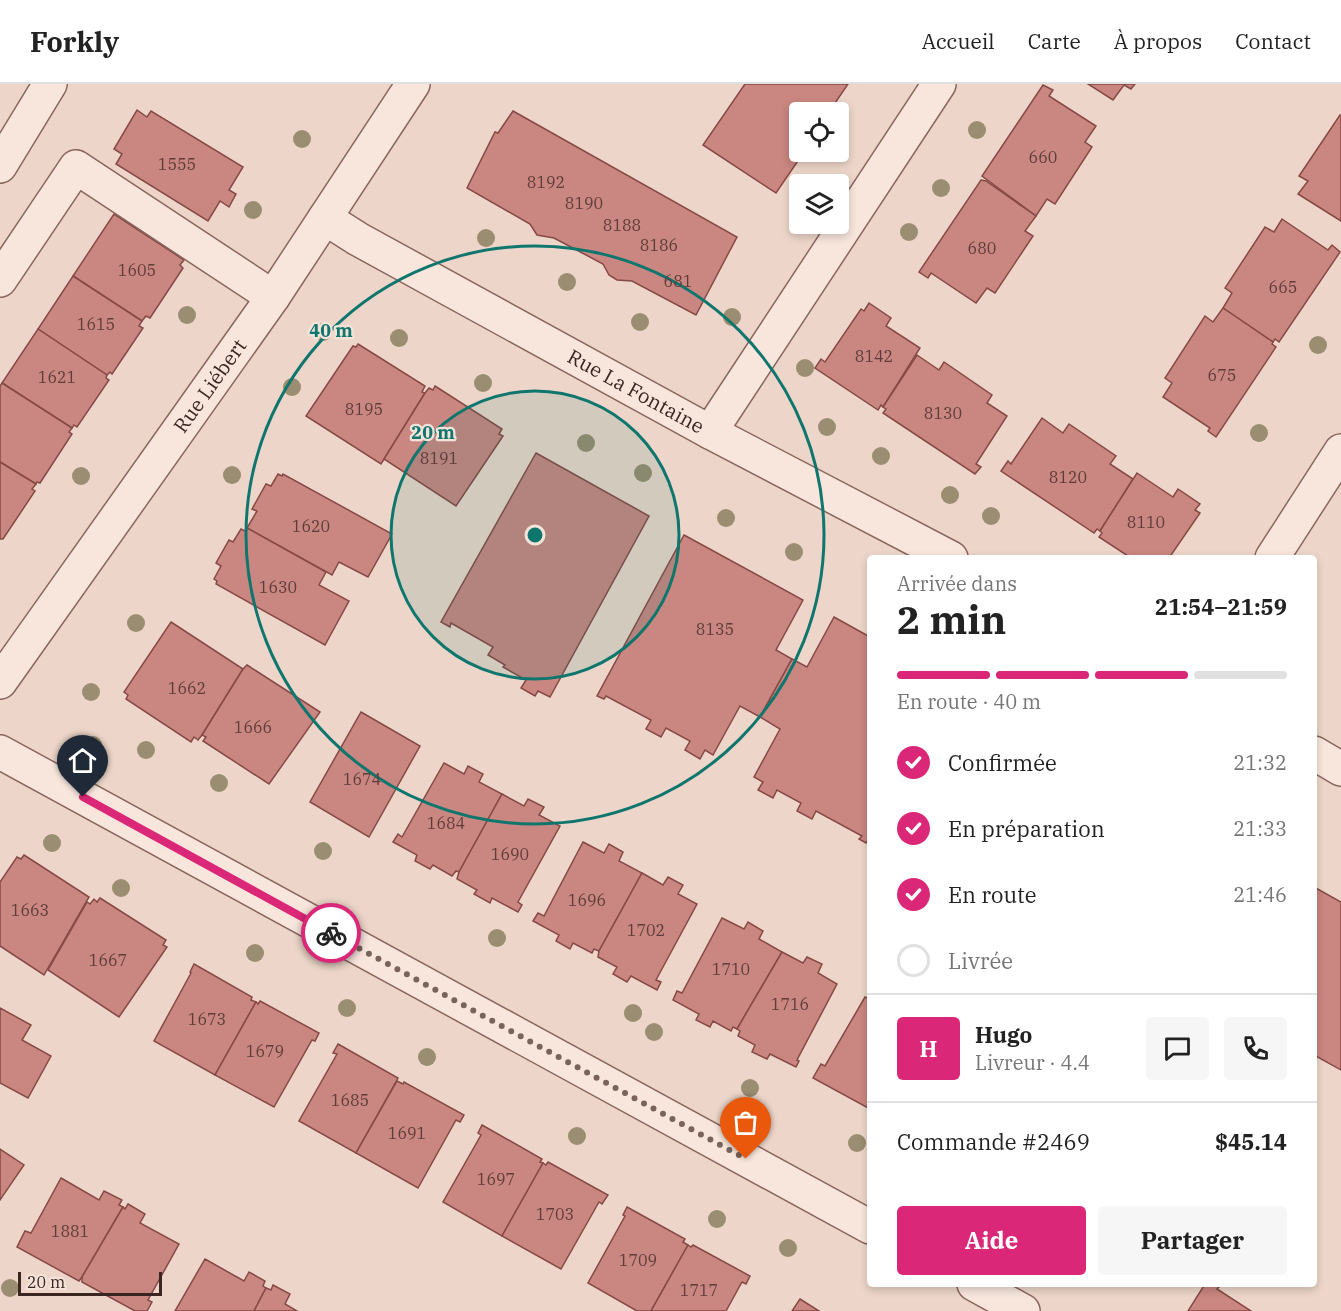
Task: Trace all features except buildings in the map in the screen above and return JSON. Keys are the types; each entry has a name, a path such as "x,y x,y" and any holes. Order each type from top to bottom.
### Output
{"street":[{"path":"0,166 50,84"},
{"name":"Rue Liébert","path":"0,682 273,297 413,84"},
{"path":"710,432 939,84"},
{"path":"0,280 76,166 273,297"},
{"name":"Rue La Fontaine","path":"324,218 358,239 710,432 945,555"},
{"path":"1274,555 1341,451"},
{"path":"0,752 867,1225"},
{"path":"1317,755 1341,768"},
{"path":"979,1287 1023,1311"}],"way so far":[{"path":"331,933 746,1159"}],"route":[{"path":"83,797 331,933"}]}
